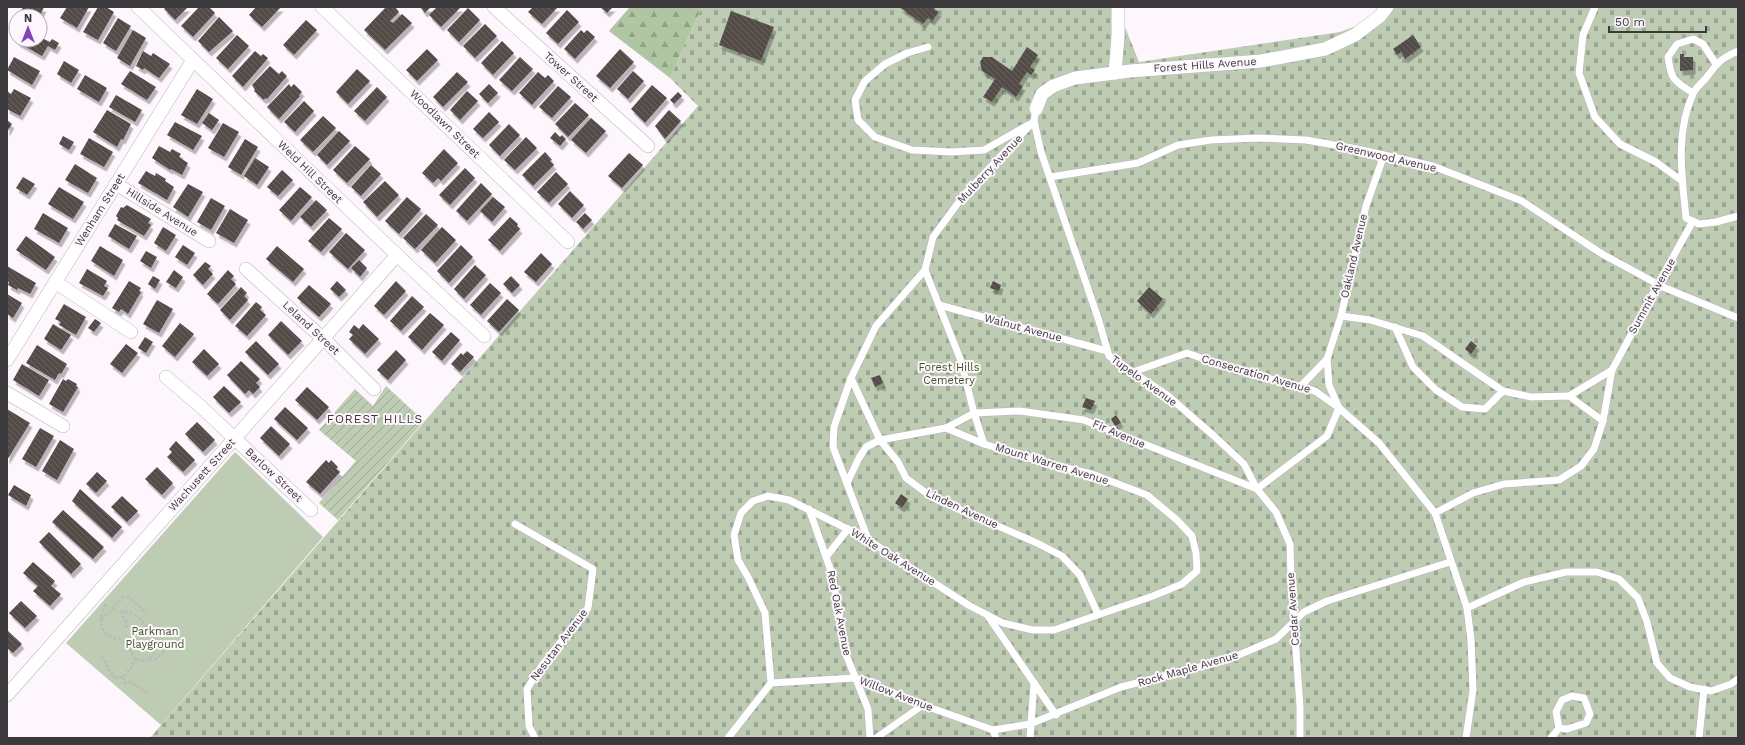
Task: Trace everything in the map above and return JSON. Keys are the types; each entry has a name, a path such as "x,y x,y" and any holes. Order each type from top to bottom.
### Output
{"street":[{"name":"Weld Hill Street","path":"138,7 397,255 484,336"},
{"name":"Woodlawn Street","path":"322,7 568,242"},
{"name":"Tower Street","path":"494,7 648,146"},
{"path":"1115,73 1118,36 1118,7"},
{"name":"Forest Hills Avenue","path":"1035,115 1042,94 1053,86 1075,78 1194,65 1261,61 1325,48 1355,35 1380,16 1387,7"},
{"name":"Wenham Street","path":"7,360 193,60"},
{"name":"Hillside Avenue","path":"116,184 209,241"},
{"name":"Wachusett Street","path":"7,695 397,255"},
{"name":"Leland Street","path":"246,269 323,339 374,389"},
{"path":"55,282 131,332"},
{"name":"Barlow Street","path":"166,377 199,405 311,510"},
{"path":"7,392 62,426"}],"lane":[{"path":"1595,7 1583,35 1579,73 1595,117 1620,144 1656,162 1682,181"},
{"path":"1693,93 1679,84 1670,74 1668,57 1678,44 1693,39 1703,44 1716,64"},
{"path":"928,48 907,53 885,64 865,81 855,100 858,120 875,137 912,150 952,152 984,150 1035,115"},
{"path":"1738,51 1722,58 1693,93 1684,120 1681,166 1686,218 1699,224 1738,216"},
{"name":"Tupelo Avenue","path":"1035,115 1041,152 1109,356 1167,395 1214,436 1244,464 1257,489"},
{"name":"Mulberry Avenue","path":"868,539 834,447 834,427 851,378 876,326 925,270 933,236 964,195 1035,115"},
{"name":"Greenwood Avenue","path":"1050,177 1138,163 1178,145 1211,140 1257,138 1306,140 1384,155 1433,166 1522,201 1602,254 1663,287 1738,318"},
{"name":"Oakland Avenue","path":"1340,408 1329,385 1327,359 1341,316 1366,206 1384,155"},
{"name":"Summit Avenue","path":"1435,513 1473,493 1504,484 1558,480 1581,466 1594,449 1603,421 1612,370 1693,221"},
{"name":"Mount Warren Avenue","path":"925,270 961,362 974,413 984,444 1045,463 1092,474 1147,495 1177,520 1192,536 1196,553 1197,571 1182,584 1153,596 1054,630 1033,630"},
{"name":"Walnut Avenue","path":"939,305 1108,351"},
{"path":"1341,316 1370,320 1423,336 1503,391 1531,396 1569,396 1612,370"},
{"path":"1394,327 1413,367 1436,390 1462,407 1485,409 1503,391"},
{"name":"Consecration Avenue","path":"1132,372 1187,353 1227,367 1315,391 1340,408 1379,443 1435,513 1466,608 1471,640 1473,690 1468,736"},
{"name":"Oakland Avenue","path":"1300,387 1327,359"},
{"name":"Linden Avenue","path":"851,378 880,440 898,462 906,478 933,498 1037,543 1062,556 1080,575 1098,614"},
{"path":"1569,396 1603,421"},
{"path":"1257,489 1327,436 1340,408"},
{"name":"Fir Avenue","path":"974,413 1020,411 1084,420 1257,489"},
{"path":"847,483 866,447 880,440 946,428 974,413"},
{"path":"946,428 984,444"},
{"name":"Cedar Avenue","path":"1257,489 1276,512 1290,544 1300,708 1300,738"},
{"name":"White Oak Avenue","path":"771,683 765,613 738,560 734,535 741,513 753,501 768,496 789,500 868,539 889,554 987,615 1003,623 1033,630"},
{"name":"Red Oak Avenue","path":"809,509 832,574 845,652 868,709 870,738"},
{"name":"Nesutan Avenue","path":"516,524 593,569 588,608 543,664 527,689 529,726 535,738"},
{"name":"Red Oak Avenue","path":"826,557 848,529"},
{"name":"Rock Maple Avenue","path":"1030,724 1121,688 1227,660 1276,639 1304,612 1327,601 1450,562"},
{"path":"1466,608 1524,582 1566,572 1597,572 1618,579 1638,598 1647,622 1657,663 1670,678 1690,687 1711,691 1731,684 1738,679"},
{"name":"White Oak Avenue","path":"987,615 1056,715"},
{"name":"Willow Avenue","path":"771,683 855,678 923,705 993,730 1030,724"},
{"path":"728,738 771,683"},
{"path":"1030,738 1034,683"},
{"path":"1699,738 1704,689"},
{"path":"1551,738 1559,728 1556,712 1562,700 1572,696 1584,698 1590,714 1586,723 1567,729 1559,728"},
{"path":"876,738 923,705"},
{"path":"993,730 996,738"}],"path":[{"path":"101,619 110,612 123,597 131,598 144,611 146,609"},
{"path":"108,602 102,611 101,619 101,624 106,635 126,642 135,659"},
{"path":"126,628 126,622 122,612 135,616 152,630 155,646 153,655 149,659"},
{"path":"135,659 145,661 154,659 164,650"},
{"path":"101,656 107,662 111,674 116,678 122,677 130,669 135,659"},
{"path":"122,677 125,683 131,682 147,693"}],"green space":[{"path":"630,7 702,7 670,78 609,31"},
{"name":"Forest Hills Cemetery","path":"702,7 1117,7 1139,62 1340,32 1389,14 1394,7 1738,7 1738,738 150,738 698,106 670,78"},
{"path":"386,386 424,421 338,520 319,503 356,461 319,430 355,389 373,406"},
{"name":"Parkman Playground","path":"235,452 323,537 161,725 66,643"}],"building":[{"path":"23,7 44,7 44,8"},
{"path":"67,7 89,7 77,28 60,18"},
{"path":"98,7 106,7 114,12 98,40 83,32"},
{"path":"166,7 188,7 175,20 164,9"},
{"path":"199,7 209,7 215,13 193,37 181,26"},
{"path":"256,7 281,7 262,27 249,15"},
{"path":"386,7 395,7 399,12 390,21 393,23 402,14 412,23 385,50 364,30"},
{"path":"420,7 431,7 425,13"},
{"path":"437,7 461,7 441,27 429,15"},
{"path":"533,7 558,7 542,24 528,12"},
{"path":"600,7 613,7 607,13"},
{"path":"899,7 936,7 934,9 939,12 932,21 928,18 923,24"},
{"path":"468,8 480,20 459,42 447,30"},
{"path":"567,10 579,22 558,44 546,33"},
{"path":"731,11 774,27 761,61 719,45"},
{"path":"219,17 233,31 209,52 198,41"},
{"path":"118,18 131,26 116,51 103,43"},
{"path":"306,20 317,30 294,55 283,45"},
{"path":"485,24 497,36 475,58 463,46"},
{"path":"133,30 146,38 130,66 117,58"},
{"path":"581,30 584,33 587,30 595,37 575,59 564,49"},
{"path":"237,35 249,46 228,69 216,58"},
{"path":"1413,35 1421,47 1405,59 1401,52 1397,55 1393,49"},
{"path":"52,39 59,43 55,50 48,46 48,41 50,42"},
{"path":"502,41 514,53 493,75 481,63"},
{"path":"1027,47 1038,55 1030,67 1035,70 1031,75 1027,72 1019,84 1023,86 1016,97 1002,87 992,102 983,97 995,79 982,71 980,62 983,57 992,57 1012,71"},
{"path":"28,48 47,48 42,56"},
{"path":"427,49 438,60 417,81 406,70"},
{"path":"620,49 634,62 610,88 596,76"},
{"path":"143,51 151,56 153,53 170,64 159,78 144,68 143,70 136,66"},
{"path":"255,51 261,56 263,54 268,58 243,87 232,76"},
{"path":"1680,54 1684,54 1684,57 1693,57 1693,70 1680,71"},
{"path":"14,57 40,71 32,85 7,70"},
{"path":"520,57 533,69 512,91 499,80"},
{"path":"64,61 79,70 71,83 57,74"},
{"path":"270,66 279,74 282,71 287,76 267,99 265,98 264,100 254,91 255,90 252,85"},
{"path":"357,69 370,81 348,104 336,92"},
{"path":"130,71 156,87 147,100 121,84"},
{"path":"633,71 644,81 628,99 617,89"},
{"path":"457,72 468,82 443,107 433,97"},
{"path":"538,72 545,78 548,75 554,81 532,105 519,93"},
{"path":"85,75 107,88 99,102 77,89"},
{"path":"289,84 291,87 294,84 302,92 279,119 267,107"},
{"path":"489,84 498,93 488,103 479,94"},
{"path":"652,85 667,98 645,123 631,109"},
{"path":"558,86 571,97 552,118 539,107"},
{"path":"377,87 387,97 365,121 354,111"},
{"path":"14,89 31,98 20,116 7,109 7,91 11,94"},
{"path":"197,89 213,99 197,124 181,115"},
{"path":"467,91 478,101 460,120 450,110"},
{"path":"678,92 682,96 674,104 670,100"},
{"path":"116,95 142,110 135,122 109,107"},
{"path":"304,101 314,111 295,132 284,122"},
{"path":"575,103 589,115 568,137 555,124"},
{"path":"107,110 131,124 123,140 121,139 117,147 93,132"},
{"path":"669,110 681,121 665,139 655,126"},
{"path":"489,112 499,122 483,138 473,129"},
{"path":"209,113 219,120 212,130 202,123"},
{"path":"323,116 336,128 313,152 300,140"},
{"path":"591,118 606,131 586,153 571,140"},
{"path":"7,120 12,124 7,132"},
{"path":"175,122 202,136 193,150 167,135"},
{"path":"223,123 239,132 224,157 208,148"},
{"path":"509,124 520,135 500,156 489,145"},
{"path":"339,131 350,141 327,165 317,155"},
{"path":"555,132 560,137 562,135 566,139 560,146 550,138"},
{"path":"63,136 74,142 69,150 59,144"},
{"path":"526,137 537,148 515,170 504,160"},
{"path":"89,138 113,152 104,167 80,154"},
{"path":"245,139 258,147 241,175 228,167"},
{"path":"159,146 170,152 172,149 181,154 179,157 188,163 182,175 171,169 170,170 152,158"},
{"path":"355,146 370,159 347,183 333,170"},
{"path":"444,149 458,163 441,181 438,178 433,183 422,173"},
{"path":"545,152 552,160 550,161 554,165 533,186 522,175"},
{"path":"629,153 643,165 622,188 608,176"},
{"path":"255,158 269,167 257,185 244,176"},
{"path":"75,164 97,178 88,193 65,180"},
{"path":"371,165 381,174 361,196 351,187"},
{"path":"465,168 475,178 450,205 439,195"},
{"path":"282,170 293,180 278,196 267,187"},
{"path":"146,171 155,176 156,173 166,179 165,181 174,187 167,200 138,183"},
{"path":"556,172 568,184 549,203 537,192"},
{"path":"23,177 35,184 27,195 16,188"},
{"path":"385,181 399,195 377,217 363,202"},
{"path":"481,183 492,194 467,221 456,211"},
{"path":"188,184 203,192 188,217 173,207"},
{"path":"59,187 84,202 73,219 48,204"},
{"path":"300,187 312,197 291,221 279,210"},
{"path":"570,191 584,205 572,218 558,204"},
{"path":"407,197 421,209 399,234 385,221"},
{"path":"493,197 505,207 492,222 480,211"},
{"path":"211,198 225,206 211,230 197,222"},
{"path":"316,200 327,210 311,227 300,217"},
{"path":"127,205 151,219 148,223 151,225 144,236 117,220 118,218 116,216 121,207 123,208"},
{"path":"230,209 248,220 234,243 216,233"},
{"path":"43,213 68,228 59,243 34,229"},
{"path":"585,213 592,220 583,229 576,222"},
{"path":"426,214 438,225 415,249 403,238"},
{"path":"510,217 518,224 517,226 520,229 500,251 488,240"},
{"path":"329,218 342,229 321,252 308,241"},
{"path":"115,224 137,236 129,249 108,236"},
{"path":"163,227 176,235 166,251 154,243"},
{"path":"442,227 456,240 435,263 421,250"},
{"path":"346,233 365,250 348,269 329,252"},
{"path":"26,236 55,257 46,270 16,250"},
{"path":"183,245 195,253 187,265 175,257"},
{"path":"461,245 473,257 449,283 437,271"},
{"path":"100,246 123,260 114,276 91,261"},
{"path":"277,246 304,269 293,282 266,259"},
{"path":"146,251 157,257 151,268 140,261"},
{"path":"541,253 552,264 536,282 524,272"},
{"path":"359,260 367,268 360,277 351,268"},
{"path":"205,262 211,266 208,269 213,274 203,285 193,275"},
{"path":"475,265 486,275 464,299 454,289"},
{"path":"7,266 36,283 30,294 18,288 17,290 8,285"},
{"path":"87,269 107,281 104,286 108,288 103,296 79,283"},
{"path":"174,270 183,277 176,288 166,282"},
{"path":"228,270 234,276 231,279 236,284 218,304 207,294"},
{"path":"153,276 160,280 155,289 148,284"},
{"path":"511,276 520,285 512,293 503,284"},
{"path":"129,281 141,288 139,291 141,292 128,314 121,309 119,312 112,308"},
{"path":"337,281 346,290 339,297 330,289"},
{"path":"396,281 406,291 384,315 374,306"},
{"path":"993,281 1001,285 999,291 990,288"},
{"path":"490,283 501,293 481,315 470,305"},
{"path":"309,285 331,304 319,317 297,298"},
{"path":"241,287 247,293 244,296 248,300 230,320 220,310"},
{"path":"1149,287 1163,299 1151,314 1137,301"},
{"path":"7,294 22,303 13,318 7,314"},
{"path":"412,296 424,307 401,331 390,321"},
{"path":"507,299 519,310 499,332 487,321"},
{"path":"157,300 173,309 159,333 143,324"},
{"path":"256,302 262,307 260,310 266,315 247,336 235,326"},
{"path":"64,304 86,317 76,335 59,325 61,322 55,319"},
{"path":"430,313 444,325 422,350 408,337"},
{"path":"95,319 101,323 94,332 88,328"},
{"path":"281,321 302,341 288,355 268,335"},
{"path":"180,323 194,334 175,357 162,346"},
{"path":"53,324 71,335 61,350 44,339"},
{"path":"363,324 379,339 365,354 349,339 353,335 349,332 354,325 359,329"},
{"path":"451,332 460,340 442,361 432,352"},
{"path":"145,337 153,342 146,353 138,348"},
{"path":"256,341 279,364 268,375 245,352"},
{"path":"1471,341 1477,346 1471,354 1465,349"},
{"path":"126,344 138,353 122,373 110,364"},
{"path":"37,345 67,364 55,380 26,363"},
{"path":"204,349 219,364 207,376 192,362"},
{"path":"396,350 406,360 388,380 377,370"},
{"path":"467,351 474,357 460,372 451,364 461,353 463,355"},
{"path":"241,361 260,379 256,383 260,387 253,394 249,390 245,394 227,375"},
{"path":"22,364 49,380 39,396 13,380"},
{"path":"880,375 883,383 875,387 871,378"},
{"path":"63,379 66,381 68,379 77,384 76,386 78,387 63,412 49,404"},
{"path":"224,386 241,402 229,413 213,397"},
{"path":"307,387 329,407 317,420 295,400"},
{"path":"1086,398 1095,401 1091,410 1082,407"},
{"path":"285,407 308,428 297,440 274,419"},
{"path":"7,409 30,423 7,460"},
{"path":"1116,415 1121,423 1115,426 1111,419"},
{"path":"197,422 215,440 203,452 185,434"},
{"path":"271,426 290,444 279,456 260,438"},
{"path":"40,428 54,436 36,467 22,459"},
{"path":"60,440 74,449 57,480 42,471"},
{"path":"176,441 195,460 183,472 167,457 172,452 169,449"},
{"path":"326,460 329,463 331,460 338,467 336,469 340,472 320,494 306,482"},
{"path":"157,467 173,483 162,495 145,479"},
{"path":"97,472 107,481 96,493 86,484"},
{"path":"14,485 31,495 26,506 8,495"},
{"path":"80,489 122,527 112,538 72,501"},
{"path":"901,494 908,499 902,508 895,503"},
{"path":"122,496 138,511 127,522 111,507"},
{"path":"63,510 104,547 93,559 52,522"},
{"path":"49,532 81,564 71,574 39,542"},
{"path":"33,562 55,581 51,586 61,594 50,606 33,591 38,586 23,573"},
{"path":"21,601 37,616 25,628 9,613"},
{"path":"8,631 22,644 13,653 7,648"}],"district":[{"name":"FOREST HILLS","path":"375,419"}]}
